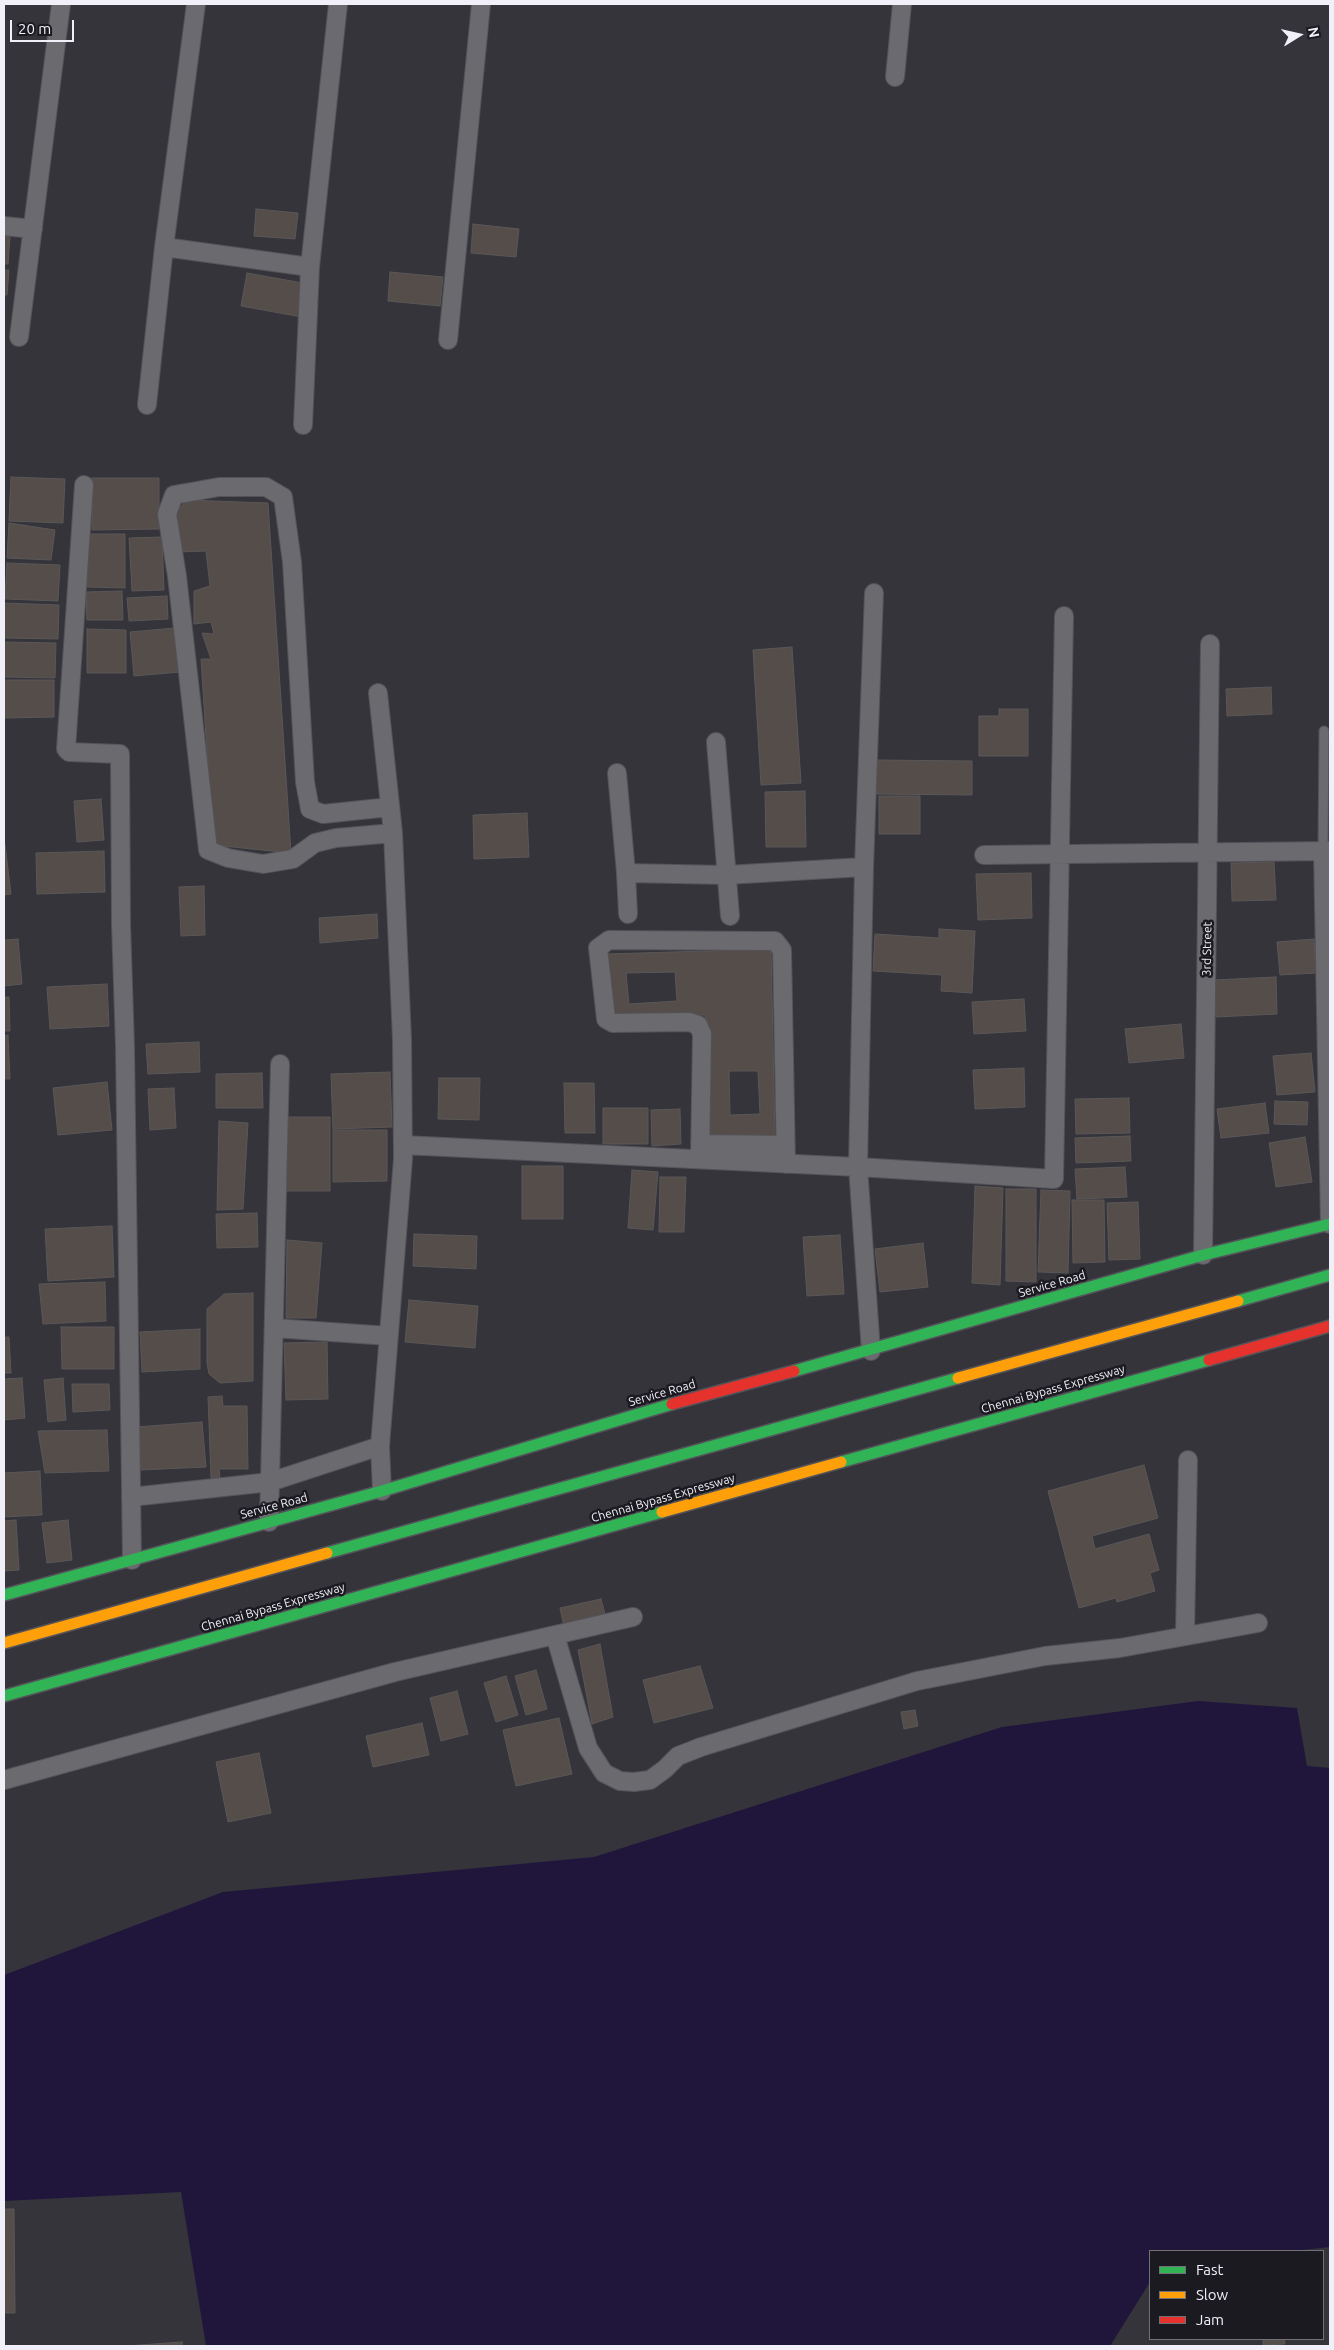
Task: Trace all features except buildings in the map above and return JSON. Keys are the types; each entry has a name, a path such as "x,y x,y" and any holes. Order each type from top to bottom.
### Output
{"main road":[{"name":"Service Road","path":"4,1595 382,1491 678,1402 870,1351 1203,1254 1330,1224"},
{"path":"4,1643 1330,1275"},
{"name":"Chennai Bypass Expressway","path":"4,1696 1330,1326"}],"street":[{"path":"19,337 61,4"},
{"path":"147,405 164,247 196,4"},
{"path":"303,425 310,267 338,4"},
{"path":"448,340 481,4"},
{"path":"895,77 902,4"},
{"path":"4,226 32,230"},
{"path":"164,247 310,267"},
{"path":"84,485 66,750 69,752 120,754 121,923 125,1047 132,1560"},
{"path":"390,807 323,814 310,810 305,782 292,562 283,497 266,487 219,487 174,495 167,514 177,576 208,850 228,858 263,864 293,859 315,843 336,838 393,833"},
{"path":"870,1351 858,1167 864,867 874,593"},
{"path":"700,1152 786,1164 1054,1179 1064,616"},
{"name":"3rd Street","path":"1203,1254 1210,644"},
{"path":"378,694 393,833 402,1040 403,1145 380,1446 382,1491"},
{"path":"716,742 730,916"},
{"path":"618,773 628,914"},
{"path":"984,855 1327,851 1330,1224"},
{"path":"626,873 726,875 864,867"},
{"path":"700,1152 702,1034 698,1025 689,1022 613,1023 606,1020 598,948 602,943 609,940 775,941 782,950 786,1164"},
{"path":"269,1522 280,1064"},
{"path":"403,1145 700,1152 785,1145"},
{"path":"274,1328 389,1336"},
{"path":"131,1497 270,1482 380,1446"},
{"path":"1186,1636 1188,1460"},
{"path":"4,1780 395,1672 633,1618"},
{"path":"555,1636 588,1748 604,1774 620,1781 634,1782 650,1780 678,1756 701,1747 917,1681 1045,1656 1120,1648 1258,1623"}],"lane":[{"path":"1324,731 1327,851"}],"shaded area":[{"path":"1198,1701 1297,1708 1307,1766 1330,1768 1330,2247 1302,2250 1149,2250 1149,2284 1110,2346 206,2346 181,2192 4,2201 4,1975 223,1892 594,1857 1002,1727"}],"traffic: fast":[{"path":"794,1371 1203,1255 1330,1224"},
{"path":"1238,1301 1330,1275"},
{"path":"841,1462 1209,1360"},
{"path":"327,1553 958,1378"},
{"path":"4,1595 382,1491 672,1404"},
{"path":"4,1696 662,1512"}],"traffic: slow":[{"path":"958,1378 1238,1301"},
{"path":"662,1512 841,1462"},
{"path":"4,1643 327,1553"}],"traffic: jam":[{"path":"1209,1360 1330,1326"},
{"path":"672,1404 794,1371"}]}
